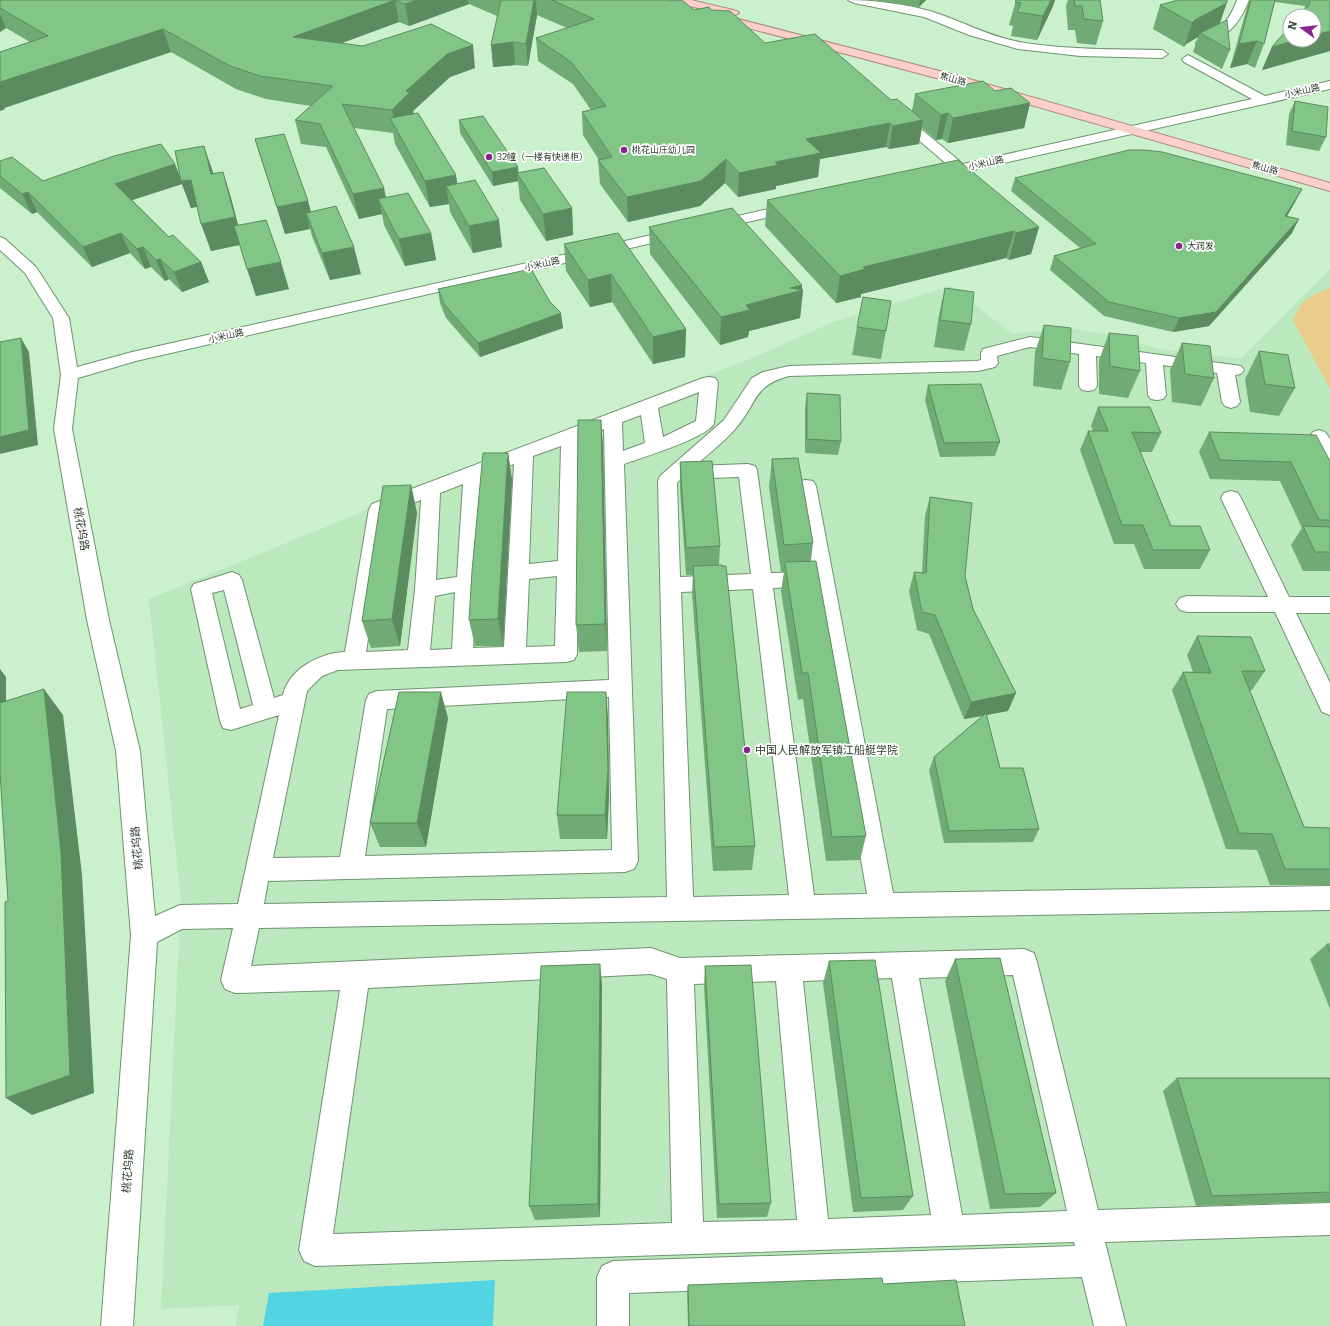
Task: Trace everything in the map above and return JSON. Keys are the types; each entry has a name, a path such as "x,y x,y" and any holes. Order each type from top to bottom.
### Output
{"main road":[{"name":"焦山路","path":"671,3 762,19 1330,178"},
{"name":"焦山路","path":"671,3 955,79 1330,187"}],"street":[{"path":"854,0 927,14 973,32 1018,45 1080,52 1177,53 1226,31 1236,19 1243,0"},
{"path":"1177,53 1263,100"},
{"name":"小米山路","path":"921,178 1330,85"},
{"path":"890,110 960,169"},
{"name":"小米山路","path":"70,375 140,356 805,204"},
{"path":"0,242 31,270 61,318 70,375"},
{"path":"680,909 667,481 730,424 758,382 769,376 790,371 978,366 989,363 990,353 1010,346 1030,342 1230,369 1231,402"},
{"path":"1087,350 1088,386"},
{"path":"1154,359 1157,395"},
{"name":"桃花坞路","path":"70,375 63,429 98,620 128,751 144,935 117,1326"},
{"path":"354,661 379,509 613,420 648,404 709,382 704,424 680,437 614,461"},
{"path":"648,404 655,446"},
{"path":"258,870 351,866 626,861 613,420"},
{"path":"570,436 566,654 354,661 324,664 314,669 296,688 235,980 356,976 651,961 680,971 1024,962 1110,1326"},
{"path":"1319,436 1330,455"},
{"path":"515,655 524,453"},
{"path":"676,473 748,470 802,907"},
{"path":"462,657 468,582 473,473"},
{"path":"806,486 882,906"},
{"path":"418,659 425,590 431,489"},
{"path":"1231,498 1330,706"},
{"path":"519,572 568,568"},
{"path":"671,585 823,579"},
{"path":"266,710 232,580 201,589 231,721 266,710 294,701"},
{"path":"425,590 468,582"},
{"path":"1187,604 1330,605"},
{"path":"219,666 252,656"},
{"path":"351,866 377,700 621,688"},
{"path":"144,935 180,917 1330,898"},
{"path":"903,965 949,1230"},
{"path":"788,968 814,1235"},
{"path":"680,971 688,1238"},
{"path":"356,976 315,1250 1330,1219"},
{"path":"613,1326 613,1277 1094,1261"}],"shaded area":[{"name":"中国人民解放军镇江船艇学院","path":"1330,269 1330,1326 236,1326 239,1305 161,1309 181,901 149,599 487,461 755,357 831,323 951,286 1012,334 1069,328 1115,336 1159,349 1240,359"},
{"path":"1330,288 1330,389 1293,320 1303,303 1317,293"}],"water":[{"path":"495,1280 493,1326 263,1326 269,1293"}],"building":[{"path":"0,0 395,0 293,37 363,46 431,24 473,45 447,54 406,91 410,92 392,110 342,104 384,188 353,194 320,124 295,120 333,86 260,76 230,66 163,29 0,82 0,52 48,36 0,8"},
{"path":"395,0 417,0 405,4"},
{"path":"501,0 534,0 526,44 513,42 491,45"},
{"path":"552,0 682,0 694,10 709,7 711,10 730,11 765,43 815,34 891,100 897,99 923,120 893,126 890,123 806,139 821,153 775,162 778,165 739,173 726,159 701,181 627,197 598,160 612,157 582,112 606,106 571,62 536,38 594,19"},
{"path":"1016,0 1051,0 1043,16 1017,12 1021,3 1015,2"},
{"path":"1074,0 1100,0 1103,21 1084,19 1082,6 1075,6"},
{"path":"1178,0 1227,0 1227,2 1192,23 1160,5"},
{"path":"1251,0 1275,0 1264,44 1257,41 1239,44"},
{"path":"1310,0 1330,0 1330,31 1322,33 1322,8 1306,8 1309,5"},
{"path":"1227,20 1230,50 1200,33"},
{"path":"1282,35 1282,44 1272,47"},
{"path":"983,81 995,91 1011,88 1030,103 953,118 948,113 941,115 915,94"},
{"path":"1295,101 1328,107 1326,137 1292,131"},
{"path":"418,113 456,175 425,181 390,118"},
{"path":"483,116 518,167 492,172 459,120"},
{"path":"284,134 308,201 277,207 255,139"},
{"path":"161,144 175,164 115,184 169,237 173,235 201,262 174,272 160,259 156,260 143,247 137,249 121,233 83,247 28,192 22,194 0,176 0,161 12,157 43,181 114,156"},
{"path":"204,146 211,174 223,172 235,217 201,224 191,180 181,181 175,151"},
{"name":"大润发","path":"1129,150 1162,152 1302,189 1285,216 1299,219 1216,312 1179,318 1109,302 1054,256 1096,244 1015,178"},
{"path":"958,160 1039,227 1016,233 1014,231 863,267 865,269 840,276 767,200"},
{"path":"544,168 572,208 543,214 517,173"},
{"path":"475,180 499,220 469,226 446,186"},
{"path":"408,193 431,233 399,239 378,199"},
{"path":"336,206 354,247 322,253 306,213"},
{"path":"732,208 802,285 790,288 803,290 746,305 750,310 721,317 649,227"},
{"path":"266,220 281,262 247,269 234,226"},
{"path":"618,233 686,329 653,337 611,274 588,280 564,244"},
{"path":"531,269 550,302 561,313 478,343 444,304 438,289"},
{"path":"945,288 974,292 971,324 940,320"},
{"path":"863,297 891,301 886,331 857,327"},
{"path":"1044,325 1071,328 1070,362 1042,358"},
{"path":"1109,333 1138,336 1140,371 1110,366"},
{"path":"21,338 29,430 0,437 0,342"},
{"path":"1182,343 1210,346 1214,378 1185,374"},
{"path":"1259,351 1288,355 1295,388 1265,384"},
{"path":"981,384 1000,442 944,443 928,385"},
{"path":"807,393 840,395 841,441 807,439"},
{"path":"1098,407 1150,407 1161,433 1132,432 1171,526 1200,526 1210,550 1153,550 1143,525 1122,525 1088,431 1108,431"},
{"path":"578,420 601,420 605,624 576,625"},
{"path":"1209,432 1316,435 1330,461 1330,520 1319,520 1291,462 1220,460"},
{"path":"483,453 508,453 498,619 469,620 472,571"},
{"path":"798,458 813,543 784,545 772,459"},
{"path":"712,461 720,546 686,548 680,462"},
{"path":"411,485 392,619 362,621 383,486"},
{"path":"930,497 972,503 965,576 973,609 1016,693 971,702 935,615 922,612 914,572 926,573"},
{"path":"1303,526 1330,527 1330,552 1315,552"},
{"path":"816,561 866,836 832,837 808,673 802,673 785,564 786,562"},
{"path":"693,566 726,566 755,846 714,847"},
{"path":"1197,636 1251,637 1265,671 1242,671 1304,827 1330,828 1330,869 1285,869 1272,834 1239,833 1183,672 1211,673"},
{"path":"44,689 61,852 70,1075 6,1098 5,902 8,901 0,772 0,703"},
{"path":"399,692 441,692 417,823 370,823"},
{"path":"567,692 606,692 608,769 605,815 557,815"},
{"path":"986,713 1000,768 1023,768 1039,829 949,831 934,757"},
{"path":"1327,944 1330,944 1330,952"},
{"path":"1000,958 1056,1193 1005,1194 955,959"},
{"path":"875,960 913,1196 861,1198 829,961"},
{"path":"600,964 598,1204 529,1206 541,966"},
{"path":"751,965 771,1203 719,1204 705,966"},
{"path":"1177,1078 1330,1078 1330,1192 1212,1196"},
{"path":"882,1278 883,1284 956,1280 965,1326 689,1326 688,1285"}],"place":[{"name":"桃花山庄幼儿园","path":"624,150"},
{"name":"32幢（一楼有快递柜）","path":"489,157"},
{"name":"大润发","path":"1179,246"},
{"name":"中国人民解放军镇江船艇学院","path":"747,750"}]}
